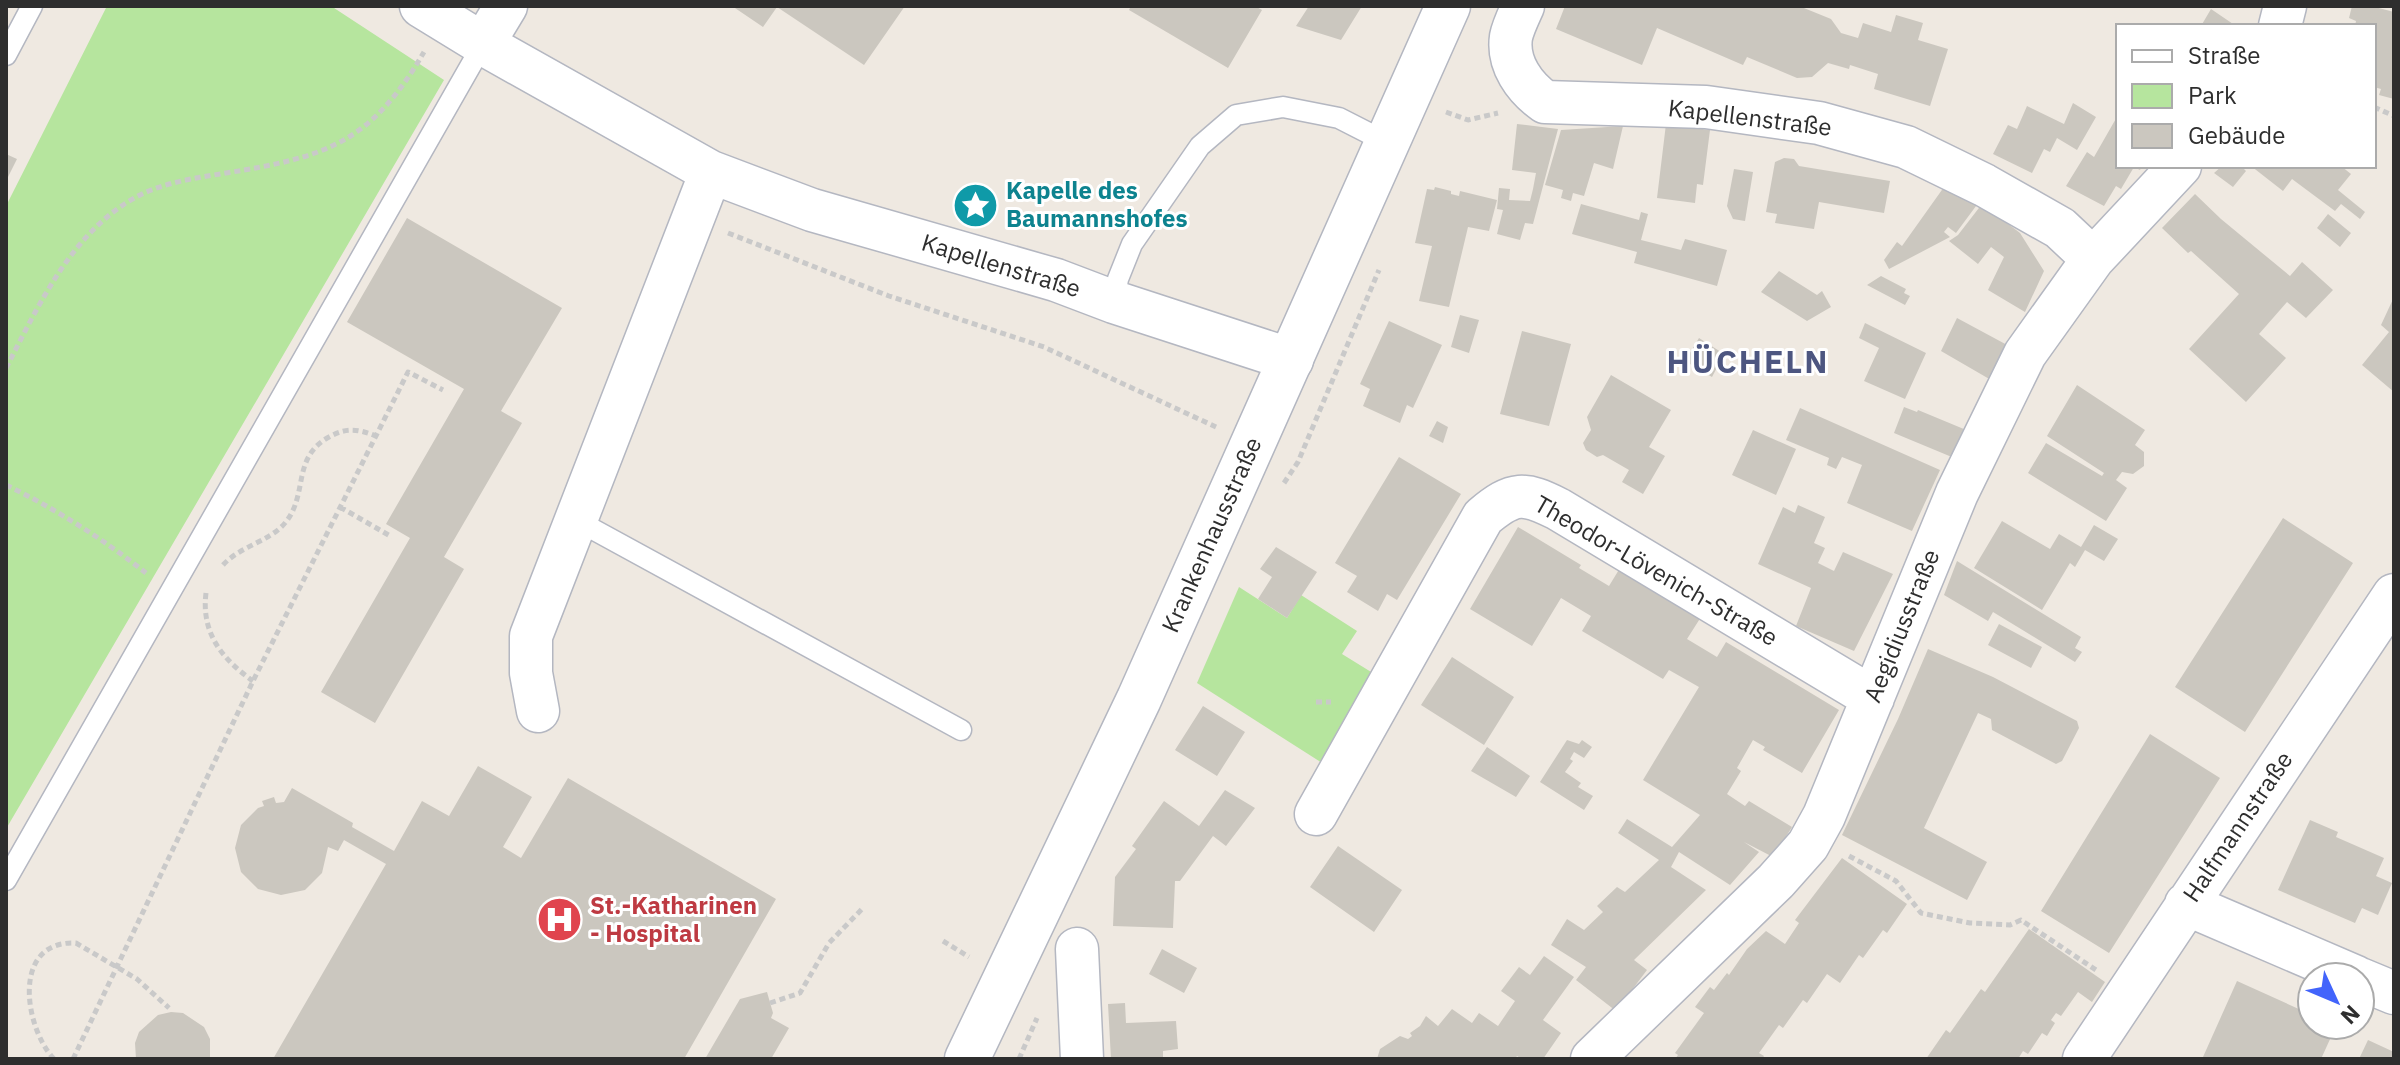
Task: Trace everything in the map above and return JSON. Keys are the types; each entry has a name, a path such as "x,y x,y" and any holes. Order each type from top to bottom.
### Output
{"street":[{"path":"483,44 506,6"},
{"name":"Krankenhausstraße","path":"967,1059 1139,699 1448,6"},
{"name":"Kapellenstraße","path":"431,13 711,172 812,210 1056,280 1292,360"},
{"path":"1517,22 1515,64 1527,89 1545,102"},
{"name":"Kapellenstraße","path":"1545,102 1706,107 1819,123 1906,147 1984,185 2060,228 2093,259"},
{"name":"Aegidiusstraße","path":"1592,1059 1776,881 1813,836 1824,816 1957,493 2025,354 2093,259 2178,168"},
{"path":"538,711 531,673 531,636 711,172"},
{"name":"Theodor-Lövenich-Straße","path":"1316,814 1483,517 1502,501 1530,495 1873,698"},
{"name":"Halfmannstraße","path":"2084,1059 2394,595"},
{"path":"2186,904 2318,961"},
{"path":"1077,949 1082,1059"}],"lane":[{"path":"6,55 32,6"},
{"path":"6,880 483,44"},
{"path":"1114,302 1118,279 1132,244 1200,146 1236,115 1283,107 1339,118 1388,143"},
{"path":"576,520 961,730"}],"path":[{"path":"6,368 75,250 116,210 138,196 174,182 297,161 349,138 378,117 400,90 431,13"},
{"path":"1409,97 1468,120 1545,102"},
{"path":"694,220 889,296 1044,347 1298,462"},
{"path":"73,1059 253,681 408,372 443,390"},
{"path":"218,571 227,560 284,525 293,511 306,460 315,445 342,430 356,428 376,436"},
{"path":"6,485 122,553 169,591"},
{"path":"340,507 392,537"},
{"path":"207,583 204,612 214,640 223,656 253,681"},
{"path":"1813,836 1896,881 1921,913 1970,923 2010,925 2021,920 2128,992"},
{"path":"770,1003 800,993 829,943 864,907"},
{"path":"54,1059 42,1044 30,1012 28,989 34,968 47,952 66,943 76,943 116,967 146,986 169,1008"}],"green space":[{"path":"107,6 331,6 444,80 6,829 6,206"},
{"path":"1239,587 1287,618 1301,595 1357,631 1342,654 1376,675 1330,768 1197,683"}],"building":[{"path":"732,6 905,6 864,65 777,7 763,27"},
{"path":"1131,6 1255,6 1262,10 1228,68 1129,10"},
{"path":"1309,6 1362,6 1341,40 1296,26"},
{"path":"1565,6 1799,6 1831,19 1841,33 1858,38 1863,23 1891,32 1896,15 1923,23 1918,40 1948,49 1930,106 1874,89 1878,74 1850,65 1849,69 1828,63 1812,77 1797,78 1747,57 1743,65 1657,28 1642,65 1556,29"},
{"path":"2352,6 2371,6 2394,12 2394,99 2379,95 2381,89 2376,88 2376,24 2355,24 2356,21 2349,18"},
{"path":"2211,9 2233,24 2202,24"},
{"path":"2073,103 2096,117 2077,150 2057,138 2050,152 2044,149 2032,173 1993,154 2008,125 2017,129 2027,106 2064,124"},
{"path":"2116,118 2116,168 2133,168 2121,189 2116,186 2104,206 2066,186 2087,152 2094,157"},
{"path":"1517,124 1558,129 1533,224 1525,223 1520,240 1497,234 1503,210 1497,209 1499,188 1510,189 1509,200 1530,201 1536,173 1512,170"},
{"path":"1666,124 1710,130 1703,185 1697,184 1695,203 1657,198"},
{"path":"1623,126 1613,169 1594,163 1584,196 1573,193 1571,201 1561,198 1563,190 1545,185 1561,130"},
{"path":"6,154 17,159 6,181"},
{"path":"1784,158 1794,159 1799,166 1890,181 1884,213 1819,202 1814,229 1775,223 1777,214 1766,212 1775,162"},
{"path":"2220,168 2243,168 2246,171 2233,187 2214,173"},
{"path":"2254,168 2344,168 2351,174 2338,190 2365,212 2360,219 2341,204 2335,211 2292,179 2283,191"},
{"path":"1734,169 1753,172 1745,221 1733,219 1727,206"},
{"path":"1949,180 1979,202 1956,233 1948,227 1944,232 1950,237 1889,269 1884,260 1897,242 1902,246"},
{"path":"1435,187 1459,196 1460,191 1497,200 1489,231 1468,227 1449,307 1419,301 1432,246 1415,243 1427,189 1434,190"},
{"path":"2195,194 2290,276 2302,262 2333,290 2306,318 2287,302 2259,334 2286,358 2246,402 2189,349 2239,294 2162,228"},
{"path":"1581,204 1639,220 1641,212 1648,214 1641,240 1681,250 1685,239 1727,250 1717,286 1634,263 1637,252 1572,234"},
{"path":"1982,204 2020,233 2044,271 2025,312 1988,290 2004,257 1991,247 1978,264 1949,241 1958,235"},
{"path":"2328,214 2351,233 2340,247 2317,228"},
{"path":"407,218 562,308 501,411 522,423 444,557 464,569 375,723 321,692 410,538 386,524 464,389 347,322"},
{"path":"1779,271 1817,295 1822,291 1831,307 1807,321 1761,292"},
{"path":"1881,276 1906,289 1904,293 1910,296 1905,305 1867,285"},
{"path":"2394,297 2394,392 2362,365 2389,332 2381,325"},
{"path":"1460,315 1479,320 1469,353 1451,347"},
{"path":"1957,318 2009,346 1991,380 1941,351"},
{"path":"1389,321 1442,345 1413,408 1407,405 1400,423 1363,406 1370,389 1360,384"},
{"path":"1865,323 1926,353 1905,399 1864,381 1879,348 1859,338"},
{"path":"1522,331 1571,344 1549,426 1500,414"},
{"path":"1699,338 1724,354 1712,377 1685,361"},
{"path":"1611,375 1671,410 1649,447 1665,456 1643,494 1622,482 1629,470 1603,455 1597,457 1586,450 1583,443 1591,430 1587,417"},
{"path":"2077,385 2145,430 2135,445 2144,452 2144,466 2133,474 2122,472 2116,480 2127,488 2106,521 2028,473 2046,443 2102,476 2104,473 2047,436"},
{"path":"1904,407 1971,432 1959,460 1894,433"},
{"path":"1800,408 1940,470 1912,531 1847,503 1862,465 1842,457 1836,469 1827,465 1829,458 1786,440"},
{"path":"1437,421 1448,427 1443,443 1429,436"},
{"path":"1753,430 1796,449 1776,495 1732,475"},
{"path":"1399,457 1461,494 1397,600 1387,594 1378,611 1347,592 1357,576 1335,563"},
{"path":"1798,505 1825,517 1814,543 1825,548 1818,563 1834,571 1843,552 1893,574 1854,651 1796,626 1811,588 1758,564 1783,507 1795,513"},
{"path":"2283,518 2353,563 2245,732 2175,687"},
{"path":"2002,521 2050,549 2059,534 2081,547 2094,525 2118,539 2104,561 2085,550 2075,567 2070,563 2042,610 1974,568"},
{"path":"1518,527 1609,586 1620,568 1701,617 1687,639 1717,657 1726,642 1839,710 1802,773 1763,750 1765,747 1753,740 1737,768 1741,771 1727,794 1745,806 1749,801 1792,827 1773,857 1744,842 1759,852 1730,885 1679,852 1671,867 1706,890 1634,960 1647,970 1616,1011 1576,980 1586,967 1551,945 1567,919 1584,930 1603,912 1597,906 1617,887 1625,892 1659,860 1618,833 1627,819 1672,847 1700,815 1643,780 1699,687 1669,670 1663,679 1582,631 1591,616 1561,598 1532,646 1470,609"},
{"path":"1276,547 1317,572 1287,618 1258,599 1272,577 1260,569"},
{"path":"1957,561 2081,637 2075,648 2082,652 2075,662 1993,612 1988,621 1944,595"},
{"path":"1999,624 2042,647 2031,668 1988,645"},
{"path":"1928,649 1993,677 2077,721 2079,728 2062,761 2056,764 1992,730 1991,719 1978,713 1924,828 1987,862 1967,900 1842,835"},
{"path":"1452,657 1514,697 1484,745 1421,705"},
{"path":"1203,706 1245,732 1217,776 1175,750"},
{"path":"2150,734 2220,778 2109,953 2041,911"},
{"path":"1567,740 1579,744 1582,740 1592,747 1584,758 1574,752 1570,759 1573,761 1565,772 1581,783 1578,787 1593,796 1584,810 1540,782"},
{"path":"1487,747 1530,776 1516,797 1471,771"},
{"name":"St.-Katharinen - Hospital","path":"478,766 532,797 503,847 521,858 568,778 776,899 684,1059 273,1059 386,864 344,840 338,851 328,847 322,873 305,890 281,895 258,889 241,872 235,848 241,825 264,806 262,801 274,797 276,803 284,802 292,788 394,851 422,801 449,816"},
{"path":"1225,790 1255,808 1226,846 1213,836 1180,881 1175,881 1173,928 1113,926 1115,877 1136,849 1132,846 1164,801 1199,826"},
{"path":"2310,820 2338,832 2336,837 2384,858 2376,876 2392,883 2378,915 2362,908 2355,923 2278,890"},
{"path":"1338,846 1402,890 1374,932 1310,887"},
{"path":"1842,858 1907,904 1887,933 1883,930 1863,958 1859,955 1840,983 1827,974 1807,1003 1803,1000 1783,1028 1779,1025 1759,1053 1764,1056 1762,1059 1675,1059 1678,1055 1675,1053 1704,1013 1695,1007 1710,987 1714,990 1727,973 1729,975 1747,949 1766,931 1785,944 1799,923 1795,920"},
{"path":"2029,929 2105,982 2092,1002 2078,992 2061,1016 2056,1013 2051,1020 2055,1023 2047,1036 2042,1033 2028,1054 2023,1051 2018,1059 1926,1059 1946,1030 1950,1033 1981,989 1985,992"},
{"path":"1162,949 1197,968 1184,993 1149,974"},
{"path":"1544,956 1574,977 1543,1020 1561,1033 1543,1059 1522,1059 1517,1056 1515,1059 1377,1059 1380,1049 1400,1036 1408,1039 1412,1036 1410,1033 1420,1026 1426,1016 1438,1026 1452,1009 1472,1023 1479,1013 1498,1026 1515,1001 1501,991 1519,967 1530,975"},
{"path":"2237,981 2296,1008 2296,1041 2329,1041 2321,1059 2203,1057"},
{"name":"St.-Katharinen - Hospital","path":"767,992 773,1013 771,1018 789,1028 771,1059 705,1059 740,999"},
{"path":"1125,1003 1126,1023 1176,1021 1178,1049 1163,1051 1163,1059 1111,1059 1108,1004"},
{"path":"183,1013 204,1027 210,1039 210,1059 136,1059 135,1043 139,1032 158,1015"},
{"path":"2368,1041 2394,1052 2394,1059 2359,1059"}],"place":[{"name":"Kapelle des Baumannshofes","path":"975,205"},
{"name":"St.-Katharinen - Hospital","path":"559,920"}],"district":[{"name":"HÜCHELN","path":"1748,362"}]}
